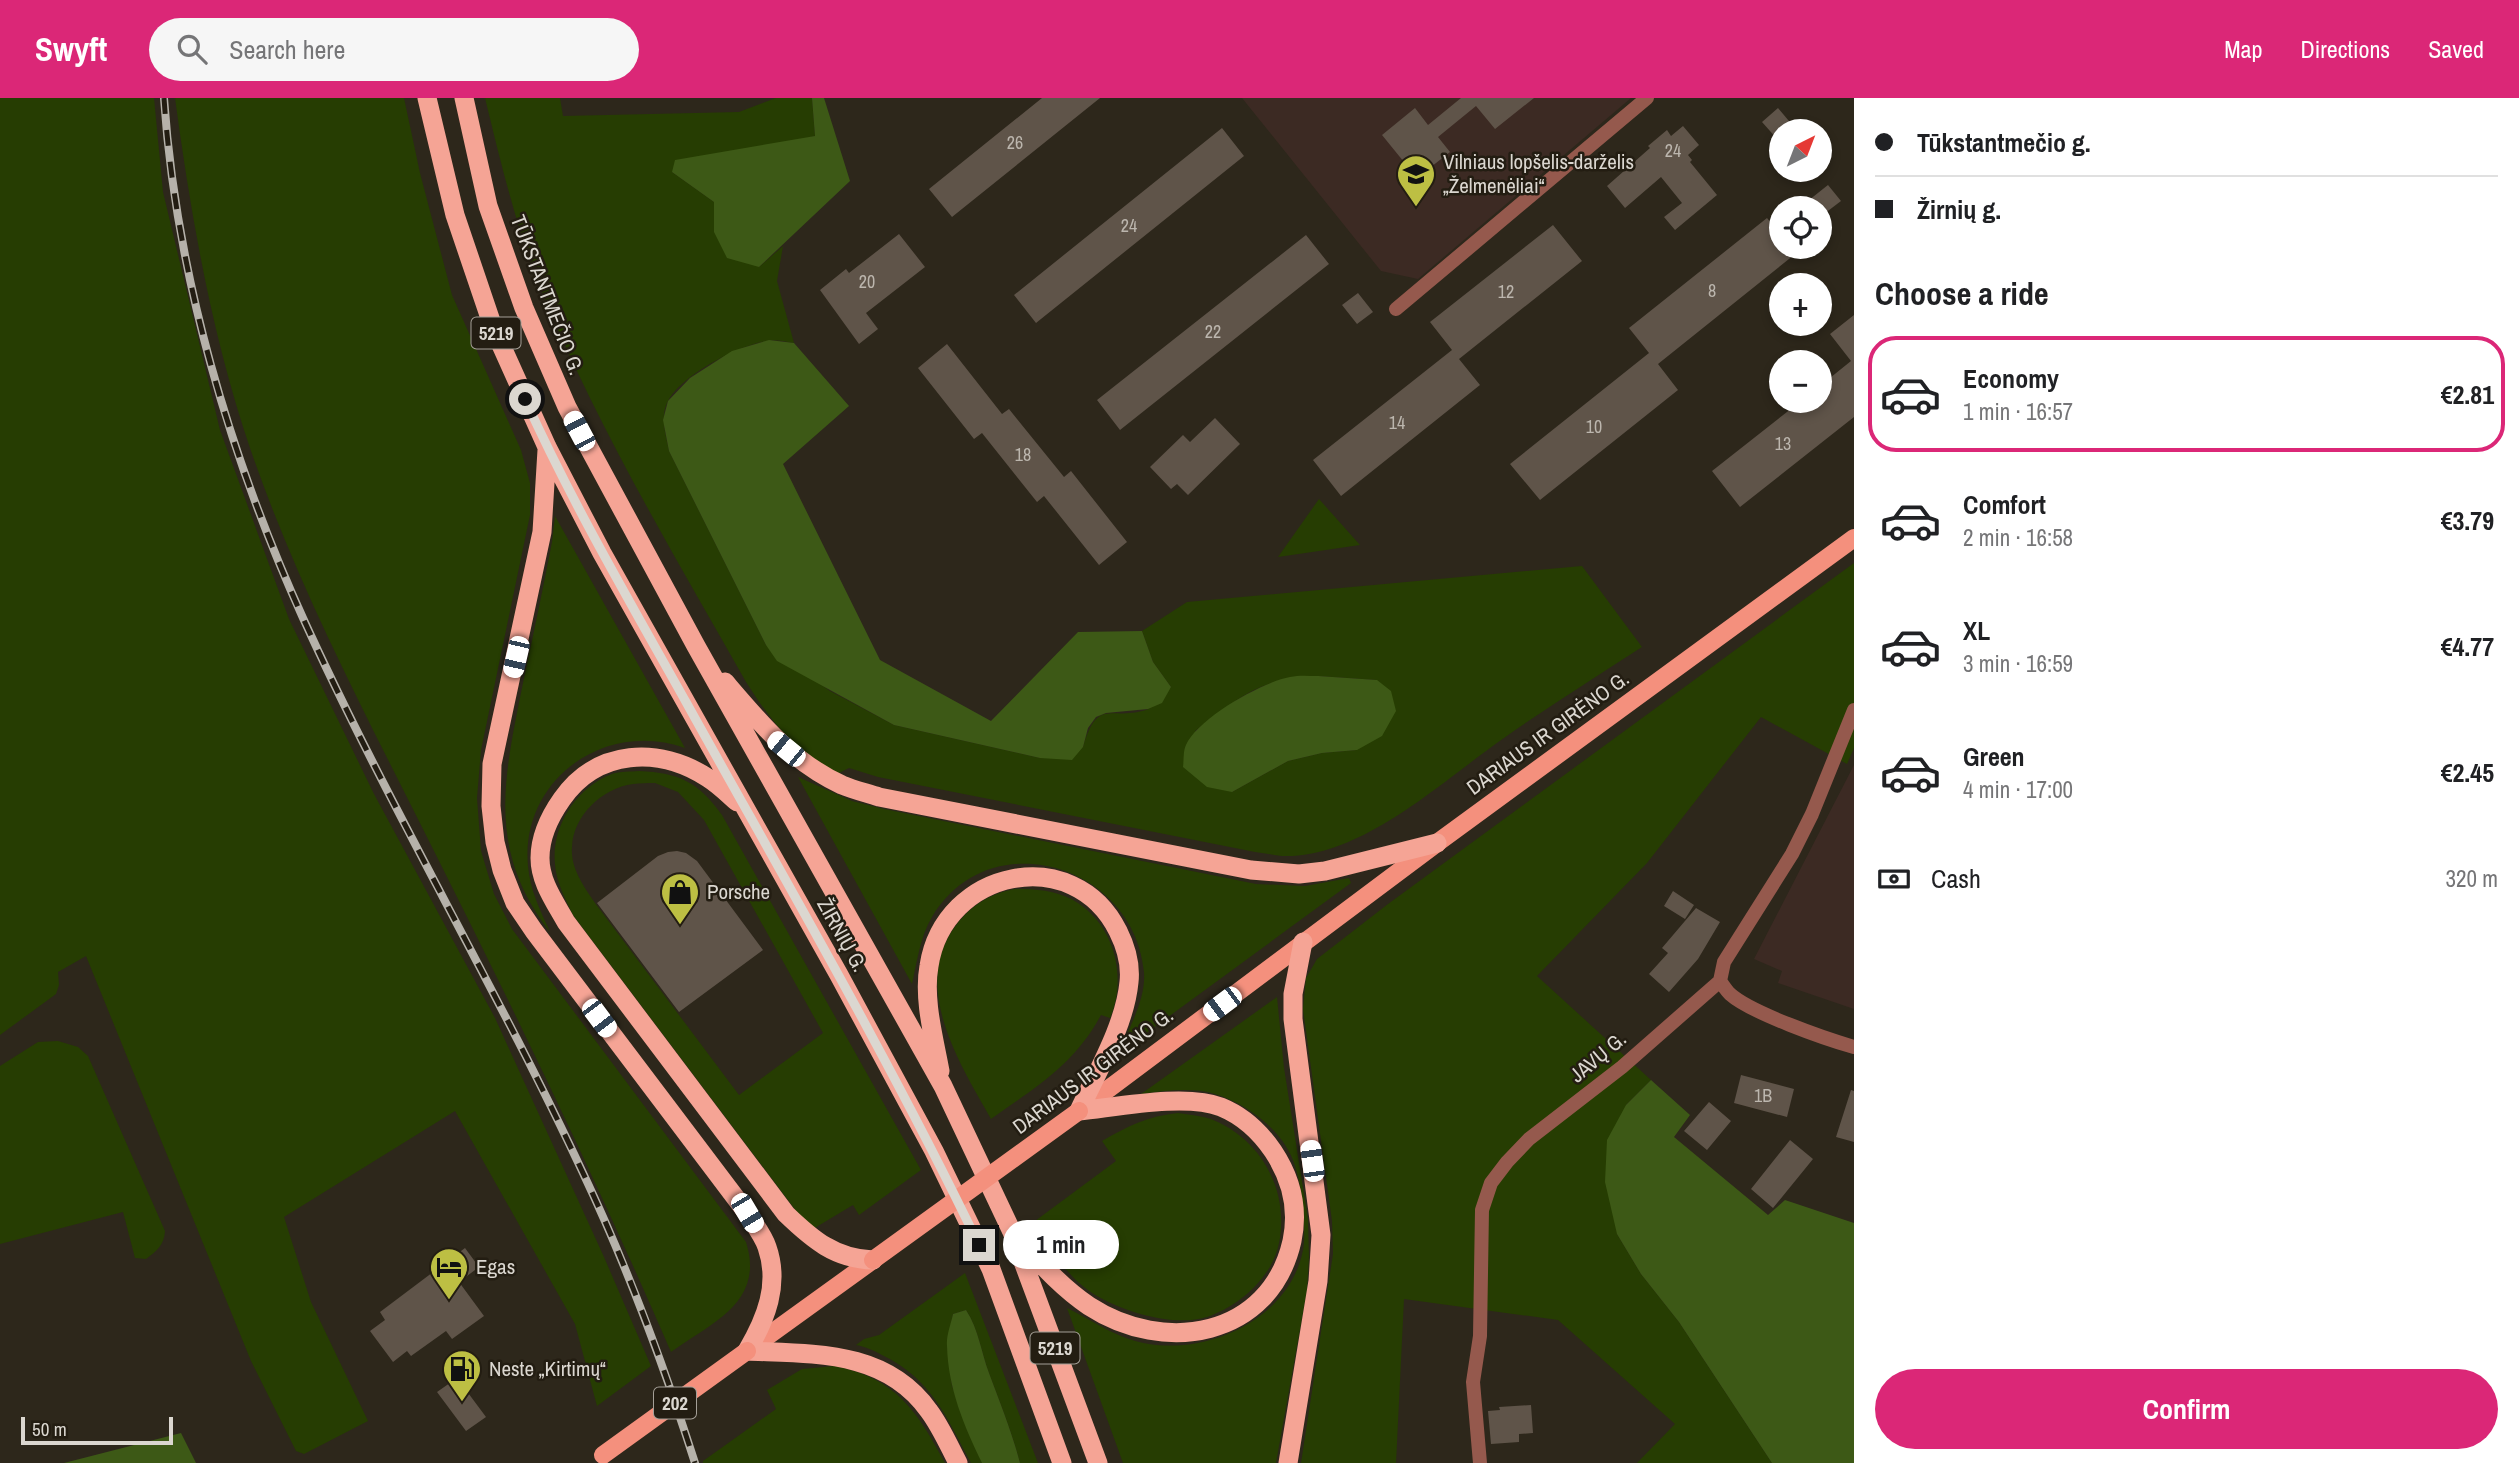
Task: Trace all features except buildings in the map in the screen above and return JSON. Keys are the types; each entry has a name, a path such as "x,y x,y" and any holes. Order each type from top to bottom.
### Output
{"highway":[{"name":"5219","path":"427,98 455,215 493,327 547,447"},
{"name":"TŪKSTANTMEČIO G.","path":"464,98 488,206 524,308 566,407 695,646"},
{"name":"ŽIRNIŲ G.","path":"547,447 602,553 934,1151 991,1269 1062,1463"},
{"path":"547,447 542,532 492,764 491,806 495,842 515,903 747,1213 766,1245 772,1265 771,1294 764,1320 747,1351 838,1356 867,1363 892,1375 913,1392 930,1412 958,1463"},
{"name":"ŽIRNIŲ G.","path":"695,646 943,1086 1012,1233 1098,1463"},
{"path":"695,646 772,737 801,761 843,785 879,797 1251,870 1299,874 1325,871 1437,842"},
{"path":"747,811 709,779 684,765 660,758 613,760 588,772 568,790 552,812 540,859 546,886 566,922 786,1214 813,1239 842,1256 873,1260"},
{"path":"943,1086 928,993 928,968 939,932 948,917 966,900 994,882 1021,876 1048,879 1073,886 1097,902 1111,916 1125,945 1129,961 1129,981 1122,1018 1079,1111"},
{"path":"1288,1463 1316,1293 1321,1235 1293,1018 1293,995 1303,942"},
{"path":"1012,1233 1059,1283 1090,1307 1117,1320 1149,1330 1177,1334 1203,1332 1225,1325 1265,1297 1278,1278 1288,1256 1295,1210 1282,1164 1250,1124 1220,1107 1186,1100 1079,1111"}],"main road":[{"name":"DARIAUS IR GIRĖNO G.","path":"598,1459 1079,1111 1437,842 1854,538"}],"street":[{"path":"1396,309 1647,98"},
{"name":"JAVŲ G.","path":"1480,1463 1473,1381 1480,1336 1482,1210 1491,1183 1529,1139 1622,1067 1720,981 1724,962 1792,855 1812,814 1854,710"},
{"path":"1720,981 1730,994 1753,1007 1827,1039 1854,1046"}],"shaded area":[{"name":"Vilniaus lopšelis-darželis „Želmenėliai“","path":"1242,98 1631,98 1418,279 1381,271"},
{"path":"1854,765 1854,1009 1778,983 1782,971 1754,959"}],"green space":[{"path":"0,98 154,98 163,192 220,430 289,619 374,794 495,1018 651,1366 597,1406 575,1324 455,1111 284,1217 311,1302 368,1421 304,1454 296,1451 251,1361 86,956 58,972 59,985 56,994 0,1035"},
{"path":"175,98 404,98 420,173 452,295 521,450 530,483 530,515 481,750 477,798 481,851 494,894 512,929 746,1242 750,1263 748,1280 742,1295 718,1320 671,1352 557,1101 336,655 270,503 237,408 214,321 188,187"},
{"path":"485,98 560,98 563,116 739,112 776,98 812,98 815,136 672,172 714,202 714,232 759,267 783,246 777,281 794,343 767,341 711,363 684,382 674,393 667,403 664,427 669,451 766,645 830,691 894,725 1040,758 1083,747 1088,732 1100,716 1146,710 1171,687 1153,662 1142,631 1187,602 1582,566 1642,647 1521,726 1399,814 1341,845 1312,854 1282,856 1255,852 878,777 849,768 837,774 796,745 756,697 662,535 609,436 538,282 515,214","holes":["1318,676 1377,680 1357,750 1322,753 1288,761 1232,792 1195,731 1238,699 1281,680"]},
{"path":"812,98 824,98 850,181 759,267 727,258 714,232 714,202 672,172 675,160 815,136"},
{"path":"769,340 794,343 849,406 783,464 880,660 991,721 1078,632 1142,631 1153,662 1171,687 1162,703 1148,709 1106,713 1096,717 1088,728 1083,747 1072,760 1040,758 894,725 777,661 766,645 669,451 663,420 668,401 690,378 732,351"},
{"path":"1319,499 1360,545 1278,557"},
{"path":"555,516 685,748 655,741 626,742 598,750 574,764 553,783 538,807 529,835 528,866 533,892 550,932 530,901 516,871 508,842 505,812 510,750"},
{"path":"1854,563 1854,748 1847,764 1761,717 1647,863 1537,976 1651,1080 1626,1105 1617,1234 1641,1274 1679,1322 1772,1463 1637,1463 1675,1424 1558,1320 1404,1299 1396,1463 1301,1463 1333,1254 1332,1221 1303,1009 1306,978 1317,959 1388,904"},
{"path":"1318,676 1377,680 1391,691 1396,711 1382,736 1357,750 1322,753 1288,761 1232,792 1207,787 1183,767 1186,745 1203,724 1217,713 1278,680"},
{"path":"636,771 666,774 687,781 705,794 722,815 921,1170 859,1215 853,1205 813,1229 800,1216 573,915 556,871 555,850 562,822 578,798 599,780 615,773","holes":["638,783 655,783 678,792 704,820 823,1033 739,1095 598,907 580,879 572,855 574,836 584,814 591,805 611,791"]},
{"path":"798,777 852,801 884,809 1256,884 1305,886 1349,878 1351,883 1119,1053 1140,1003 1144,972 1134,935 1115,904 1088,882 1056,868 1021,864 988,870 957,887 932,917 922,941 912,984"},
{"path":"1015,889 1059,894 1087,910 1099,922 1114,952 1118,985 1110,1018 1101,1015 1079,1048 1053,1074 991,1119 966,1074 944,1024 938,998 938,972 943,948 963,917 983,901"},
{"path":"1277,997 1284,1068 1308,1219 1309,1257 1307,1290 1276,1463 1123,1463 1067,1308 1138,1342 1173,1346 1198,1343 1245,1326 1265,1312 1282,1294 1295,1274 1303,1250 1304,1222 1297,1172 1283,1142 1264,1121 1228,1099 1206,1092 1187,1090 1141,1094"},
{"path":"58,1041 78,1047 88,1056 165,1231 159,1247 146,1259 135,1258 123,1212 0,1244 0,1066 38,1042"},
{"path":"1651,1080 1690,1115 1674,1137 1768,1215 1785,1200 1854,1223 1854,1463 1772,1463 1679,1322 1641,1274 1617,1234 1605,1182 1607,1140 1626,1105"},
{"path":"1178,1113 1215,1121 1250,1144 1270,1173 1280,1207 1279,1243 1262,1279 1231,1306 1200,1319 1167,1319 1144,1315 1090,1292 1066,1270 1035,1221 1116,1161 1102,1141 1138,1122"},
{"path":"965,1273 1038,1463 1020,1463 977,1333 966,1310 953,1314 947,1344 952,1386 982,1463 971,1463 936,1401 913,1375 879,1353 856,1345 864,1339 879,1335"},
{"path":"966,1310 977,1333 1020,1463 982,1463 958,1406 950,1377 947,1342 953,1314"},
{"path":"835,1366 874,1379 903,1400 925,1428 945,1463 703,1463 776,1409 767,1390 802,1369"},
{"path":"181,1433 196,1463 64,1463"}],"railway":[{"path":"164,98 170,165 194,298 230,429 252,494 303,618 336,688 583,1173 644,1316 695,1463"}],"place":[{"name":"Vilniaus lopšelis-darželis „Želmenėliai“","path":"1416,208"},
{"name":"Porsche","path":"680,926"},
{"name":"Egas","path":"449,1301"},
{"name":"Neste „Kirtimų“","path":"462,1403"}],"route":[{"path":"525,399 602,553 839,975 934,1151 979,1245"}]}
